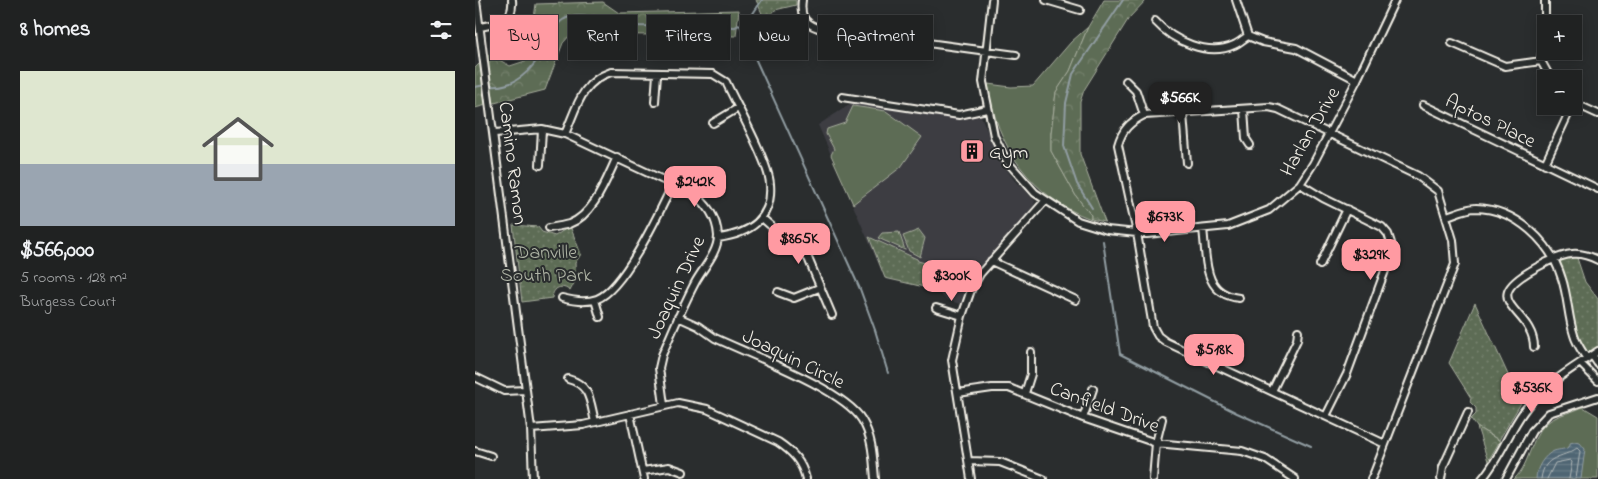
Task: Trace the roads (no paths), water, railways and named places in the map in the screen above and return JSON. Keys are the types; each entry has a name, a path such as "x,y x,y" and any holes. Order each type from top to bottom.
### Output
{"street":[{"name":"Camino Ramon","path":"476,0 495,133 531,429 533,479"},
{"path":"480,27 501,23 507,19 512,11 512,0"},
{"path":"802,0 803,17 809,25 817,28 1016,55"},
{"name":"Harlan Drive","path":"992,0 985,50 983,82 994,136 1006,160 1025,184 1045,201 1078,221 1107,230 1137,233 1203,229 1228,226 1249,220 1269,210 1300,184 1357,80 1395,0"},
{"path":"1046,0 1080,10"},
{"path":"1236,0 1247,36"},
{"path":"1545,0 1545,24 1541,61 1546,70"},
{"path":"1155,21 1161,27 1195,46 1217,49 1235,45 1247,36"},
{"path":"1247,36 1263,42 1297,48 1357,80"},
{"path":"1452,43 1505,66 1541,61"},
{"path":"565,134 581,96 592,81 611,72 713,74 721,77 726,82 769,178 770,194 762,218 745,232 718,238"},
{"path":"655,102 657,74"},
{"path":"1126,81 1136,91 1144,115"},
{"path":"842,97 959,115 987,109"},
{"name":"Aptos Place","path":"1423,105 1598,188"},
{"path":"713,123 738,108"},
{"path":"1582,108 1598,114"},
{"path":"1244,109 1245,133 1249,145"},
{"path":"1371,479 1385,444 1455,264 1455,250 1447,216 1438,191 1419,176 1278,109 1244,109 1144,115 1128,125 1121,134 1118,145 1137,233 1153,327 1158,336 1183,350 1385,444"},
{"path":"1183,114 1187,163"},
{"name":"Aptos Place","path":"1545,164 1568,115"},
{"path":"540,165 543,129"},
{"name":"Joaquin Drive","path":"495,133 543,129 565,134 673,184 703,201 715,222 718,238 708,263 678,317 662,354 659,368 664,405"},
{"path":"549,228 568,224 583,214 601,192 617,157"},
{"path":"562,298 575,302 595,300 606,294 616,285 653,225 673,184"},
{"path":"1300,184 1383,227 1391,240 1393,249 1347,374 1326,416"},
{"path":"971,479 953,360 962,316 971,290 991,261 1045,201"},
{"path":"1447,216 1474,208 1489,210 1510,218 1531,230 1544,243 1554,259 1562,278 1574,336 1598,364"},
{"path":"1320,265 1347,209"},
{"path":"762,218 808,258 819,288 832,315"},
{"path":"1203,229 1209,275 1213,284 1227,297 1239,298"},
{"path":"1534,346 1532,332 1512,308 1509,294 1515,280 1554,259 1575,252 1598,260"},
{"path":"991,261 1076,300"},
{"path":"778,292 794,298 819,288"},
{"path":"595,300 600,317"},
{"path":"936,308 962,316"},
{"name":"Joaquin Circle","path":"678,317 698,326 715,338 845,401 862,420 868,433 873,447 875,479"},
{"path":"1272,391 1297,340 1298,331"},
{"path":"1025,393 1031,374 1031,352"},
{"path":"1482,479 1501,454 1518,420 1532,401 1549,385 1592,355"},
{"path":"1580,363 1598,381"},
{"path":"475,377 504,391 526,390"},
{"path":"568,379 583,386 588,393 595,422"},
{"name":"Canfield Drive","path":"958,393 992,388 1009,388 1083,418 1156,443 1242,451 1265,459 1295,479"},
{"path":"1083,418 1093,389"},
{"path":"1506,479 1531,431 1549,413 1598,397"},
{"path":"531,429 595,422 664,405 693,404 779,442 790,450 800,462 806,479"},
{"path":"1441,479 1443,467 1467,412"},
{"path":"630,414 644,479"},
{"path":"1153,479 1156,443 1162,419"},
{"path":"475,451 491,456"},
{"path":"969,461 1000,462 1043,479"},
{"path":"643,471 669,467 683,472"}],"water":[{"path":"1570,443 1580,443 1585,449 1581,479 1536,479 1539,466 1547,456 1554,451 1570,446"}],"waterway":[{"path":"490,86 501,86 511,83 528,70 542,53 559,23 565,19 579,16 596,18 618,26 735,27 748,21 762,0"},
{"path":"1092,208 1077,184 1064,146 1066,103 1073,74 1123,0"},
{"path":"756,60 860,289 888,373"},
{"path":"475,87 485,85"},
{"path":"1103,241 1120,354 1237,413 1311,446"}],"place":[{"name":"Gym","path":"972,151"}],"park label":[{"name":"Danville South Park","path":"546,262"}]}
